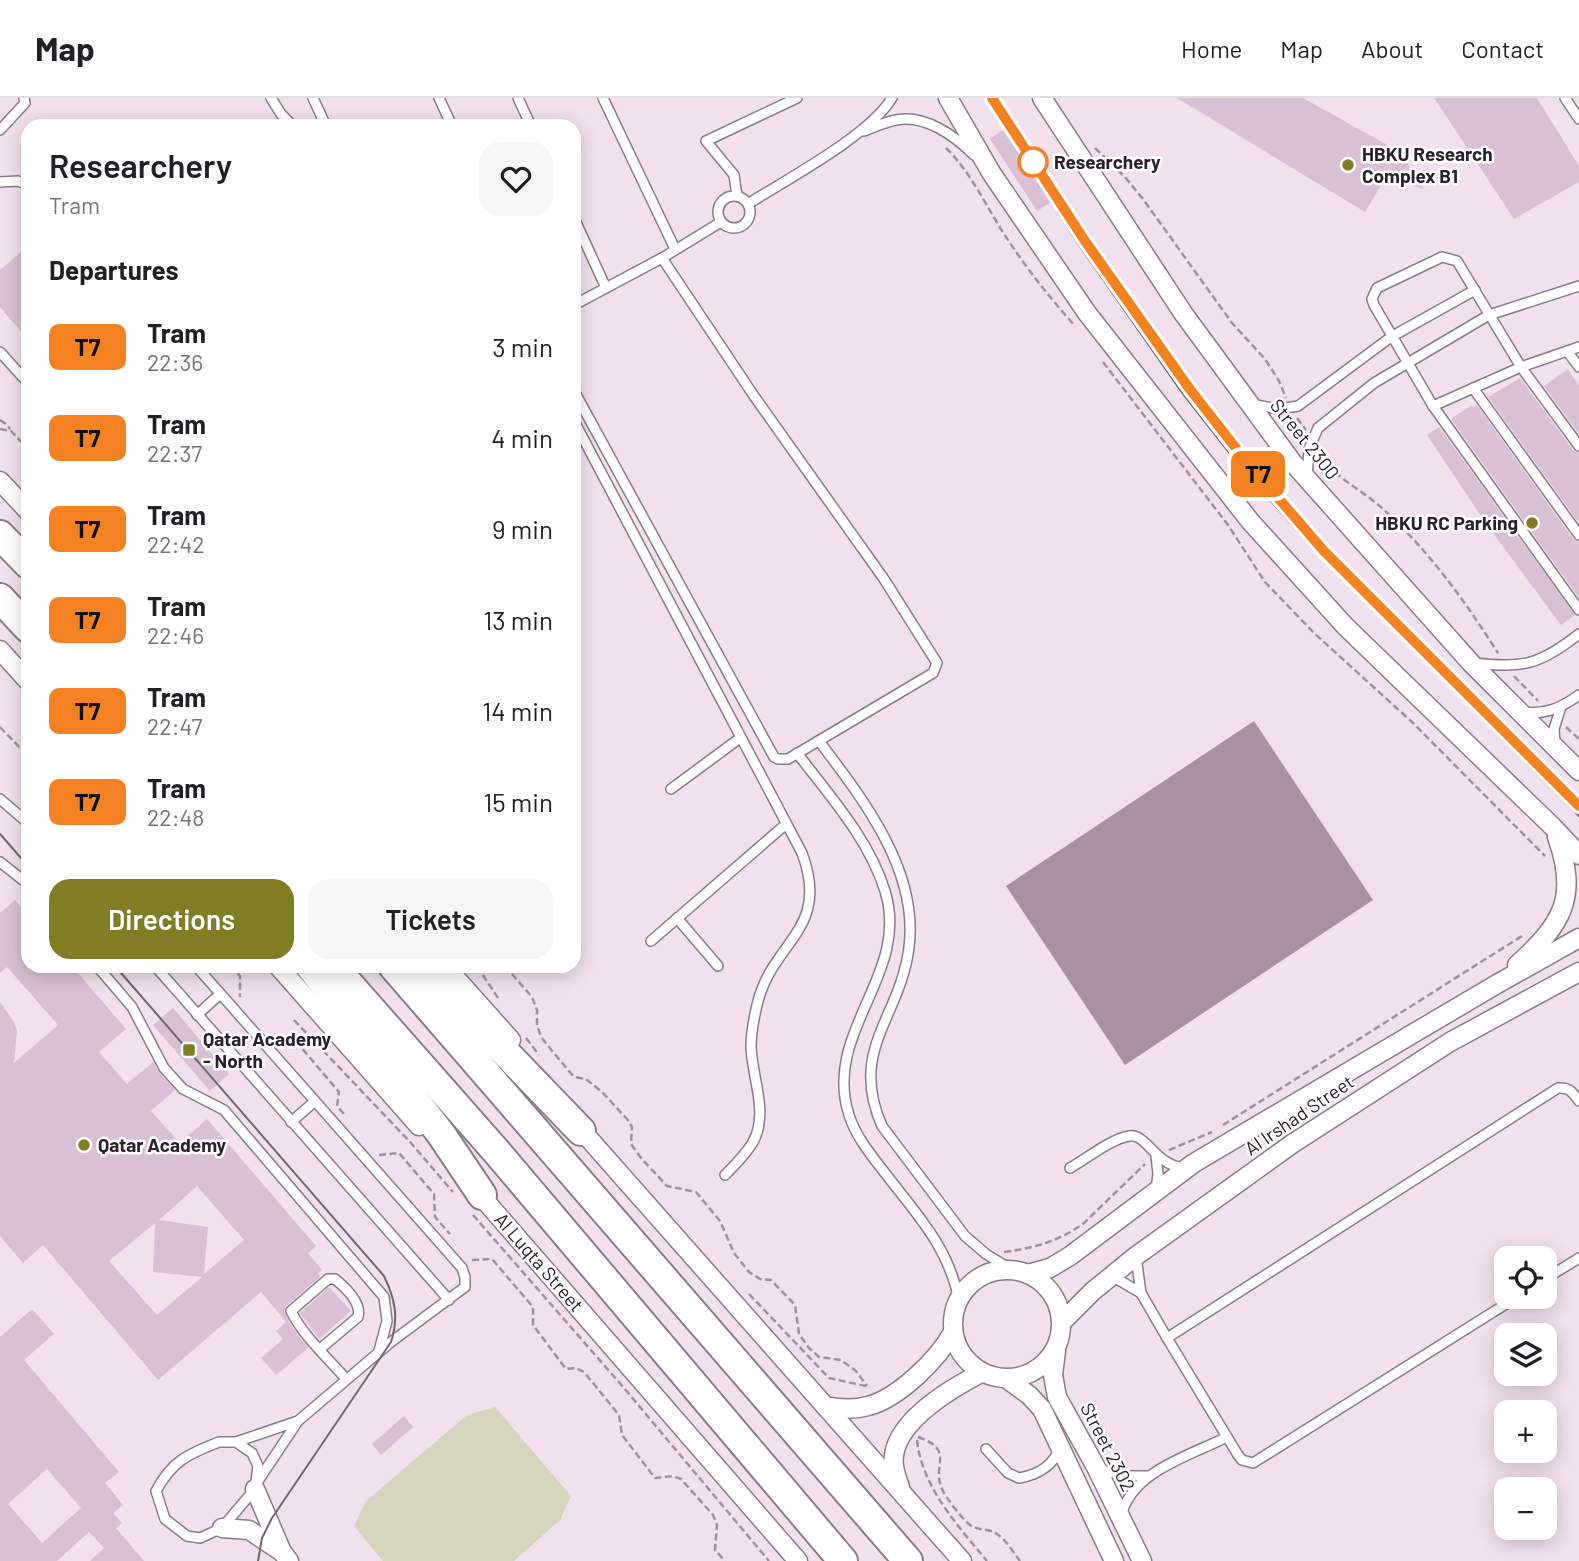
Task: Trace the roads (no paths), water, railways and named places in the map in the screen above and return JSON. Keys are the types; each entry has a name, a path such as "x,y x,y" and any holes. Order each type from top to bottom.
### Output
{"main road":[{"path":"0,535 21,557"},
{"path":"0,598 21,620"},
{"path":"315,973 441,1134 470,1202"},
{"name":"Al Luqta Street","path":"340,973 496,1151 844,1561"},
{"path":"399,973 908,1561"},
{"path":"429,973 580,1132"}],"street":[{"path":"947,98 992,174 1087,313 1250,521 1346,627 1579,855"},
{"name":"Street 2300","path":"1042,98 1184,313 1293,463 1471,663 1579,771"},
{"path":"0,481 21,504"},
{"path":"0,650 21,673"},
{"name":"Al Irshad Street","path":"1497,984 1549,935 1559,919 1565,901 1566,867 1553,827"},
{"name":"Al Irshad Street","path":"1020,1272 1050,1268 1188,1168 1579,938"},
{"name":"Al Irshad Street","path":"1062,1322 1111,1275 1292,1144 1450,1042 1579,972"},
{"name":"Al Luqta Street","path":"284,973 470,1202 798,1561"},
{"path":"451,973 535,1068 580,1132 962,1561"},
{"path":"996,1271 1020,1272 1041,1282 1052,1293 1059,1307 1062,1322 1056,1349 1048,1361 1036,1371 1022,1377 1007,1379 981,1373 962,1356 953,1332 953,1315 959,1299 968,1286 981,1276 996,1271"},
{"path":"825,1406 856,1409 885,1400 930,1364 945,1347 953,1332"},
{"name":"Street 2302","path":"1056,1349 1054,1387 1142,1561"},
{"path":"904,1497 894,1468 893,1456 903,1433 928,1407 981,1373"},
{"path":"1007,1379 1029,1395 1042,1409 1114,1561"},
{"path":"256,1485 285,1556"},
{"path":"222,1528 249,1530 285,1556"}],"lane":[{"path":"1,127 25,103 24,98"},
{"path":"271,98 286,119"},
{"path":"313,98 323,119"},
{"path":"439,98 449,119"},
{"path":"518,98 528,119"},
{"path":"603,98 675,249"},
{"path":"737,196 724,199 719,204 718,216 721,222 731,228 743,225 750,216 748,204 737,196 734,175 706,141 797,98"},
{"path":"748,204 859,132 887,107 892,98"},
{"path":"1564,98 1579,119"},
{"path":"859,132 898,119 931,125 950,134 992,174"},
{"path":"0,182 21,182"},
{"path":"581,301 662,258 721,222"},
{"path":"581,233 606,288"},
{"path":"1579,446 1521,367 1457,261 1442,257 1377,288 1372,299 1391,337 1433,406 1579,611"},
{"path":"581,404 774,757 783,760 797,753 933,673 936,668 935,658 884,579 712,335 662,258"},
{"path":"1307,477 1310,449 1318,428 1363,391 1489,315 1579,286"},
{"path":"1250,404 1279,409 1298,406 1391,337 1475,290"},
{"path":"1433,406 1521,367 1579,346"},
{"path":"1567,351 1579,367"},
{"path":"0,352 21,375"},
{"path":"1473,388 1579,535"},
{"path":"581,434 802,853 808,871 811,887 810,907 803,923 764,984 757,1003 751,1047 759,1102 758,1130 745,1154 725,1175"},
{"path":"1471,663 1508,667 1538,660 1556,652 1579,634"},
{"path":"1521,712 1541,713 1561,707 1579,695"},
{"path":"1557,751 1554,729 1561,707"},
{"path":"671,789 740,738"},
{"path":"819,740 886,841 895,860 910,917 909,947 904,972 872,1056 870,1074 875,1109 882,1126 965,1236 986,1254 1020,1272"},
{"path":"797,753 867,851 885,891 887,902 889,942 884,967 855,1027 844,1073 844,1094 849,1116 866,1149 936,1239 954,1276 959,1299"},
{"path":"0,799 21,816"},
{"path":"651,941 785,825"},
{"path":"0,862 21,878"},
{"path":"677,918 718,966"},
{"path":"103,973 132,1007 164,1068 183,1089 224,1111 384,1297 387,1321 379,1353"},
{"path":"161,973 449,1300"},
{"path":"202,973 462,1268 466,1277 465,1287 346,1378 298,1420 256,1485 222,1528 200,1538 187,1536 166,1519 156,1491 171,1467 189,1453 219,1442 236,1442 298,1420"},
{"path":"458,973 486,1011"},
{"path":"197,1015 220,994"},
{"path":"1167,1339 1559,1088 1571,1090 1579,1101"},
{"path":"291,1122 314,1102"},
{"path":"1070,1168 1114,1142 1130,1136 1143,1140 1156,1156 1170,1165 1188,1168"},
{"path":"1155,1193 1158,1174 1156,1156"},
{"path":"1136,1256 1140,1293 1227,1437 1242,1460 1247,1463 1259,1460 1498,1309"},
{"path":"1557,1272 1579,1258"},
{"path":"1111,1275 1140,1293"},
{"path":"320,1349 358,1317 360,1311 358,1305 335,1279 328,1279 292,1311 296,1320 320,1349 346,1378"},
{"path":"1120,1519 1127,1498 1147,1476 1227,1437"},
{"path":"236,1442 251,1453 258,1466 256,1485"},
{"path":"986,1449 1008,1473 1023,1478 1046,1468 1057,1457 1060,1447"},
{"path":"1046,1468 1062,1468 1072,1472"},
{"path":"1097,1469 1127,1476 1147,1476"}],"tram line":[{"path":"986,98 1079,245 1183,394 1238,464 1318,554 1579,816"},
{"name":"T7","path":"992,98 1085,241 1189,388 1242,456 1323,550 1579,806"},
{"path":"0,834 21,858"},
{"path":"121,973 384,1276 393,1300 395,1324 391,1342 272,1518 262,1538 258,1561"}],"place":[{"name":"Researchery","path":"1033,162"},
{"name":"HBKU Research Complex B1","path":"1348,165"},
{"name":"HBKU RC Parking","path":"1532,523"},
{"name":"Qatar Academy - North","path":"189,1050"},
{"name":"Qatar Academy","path":"84,1145"}]}
